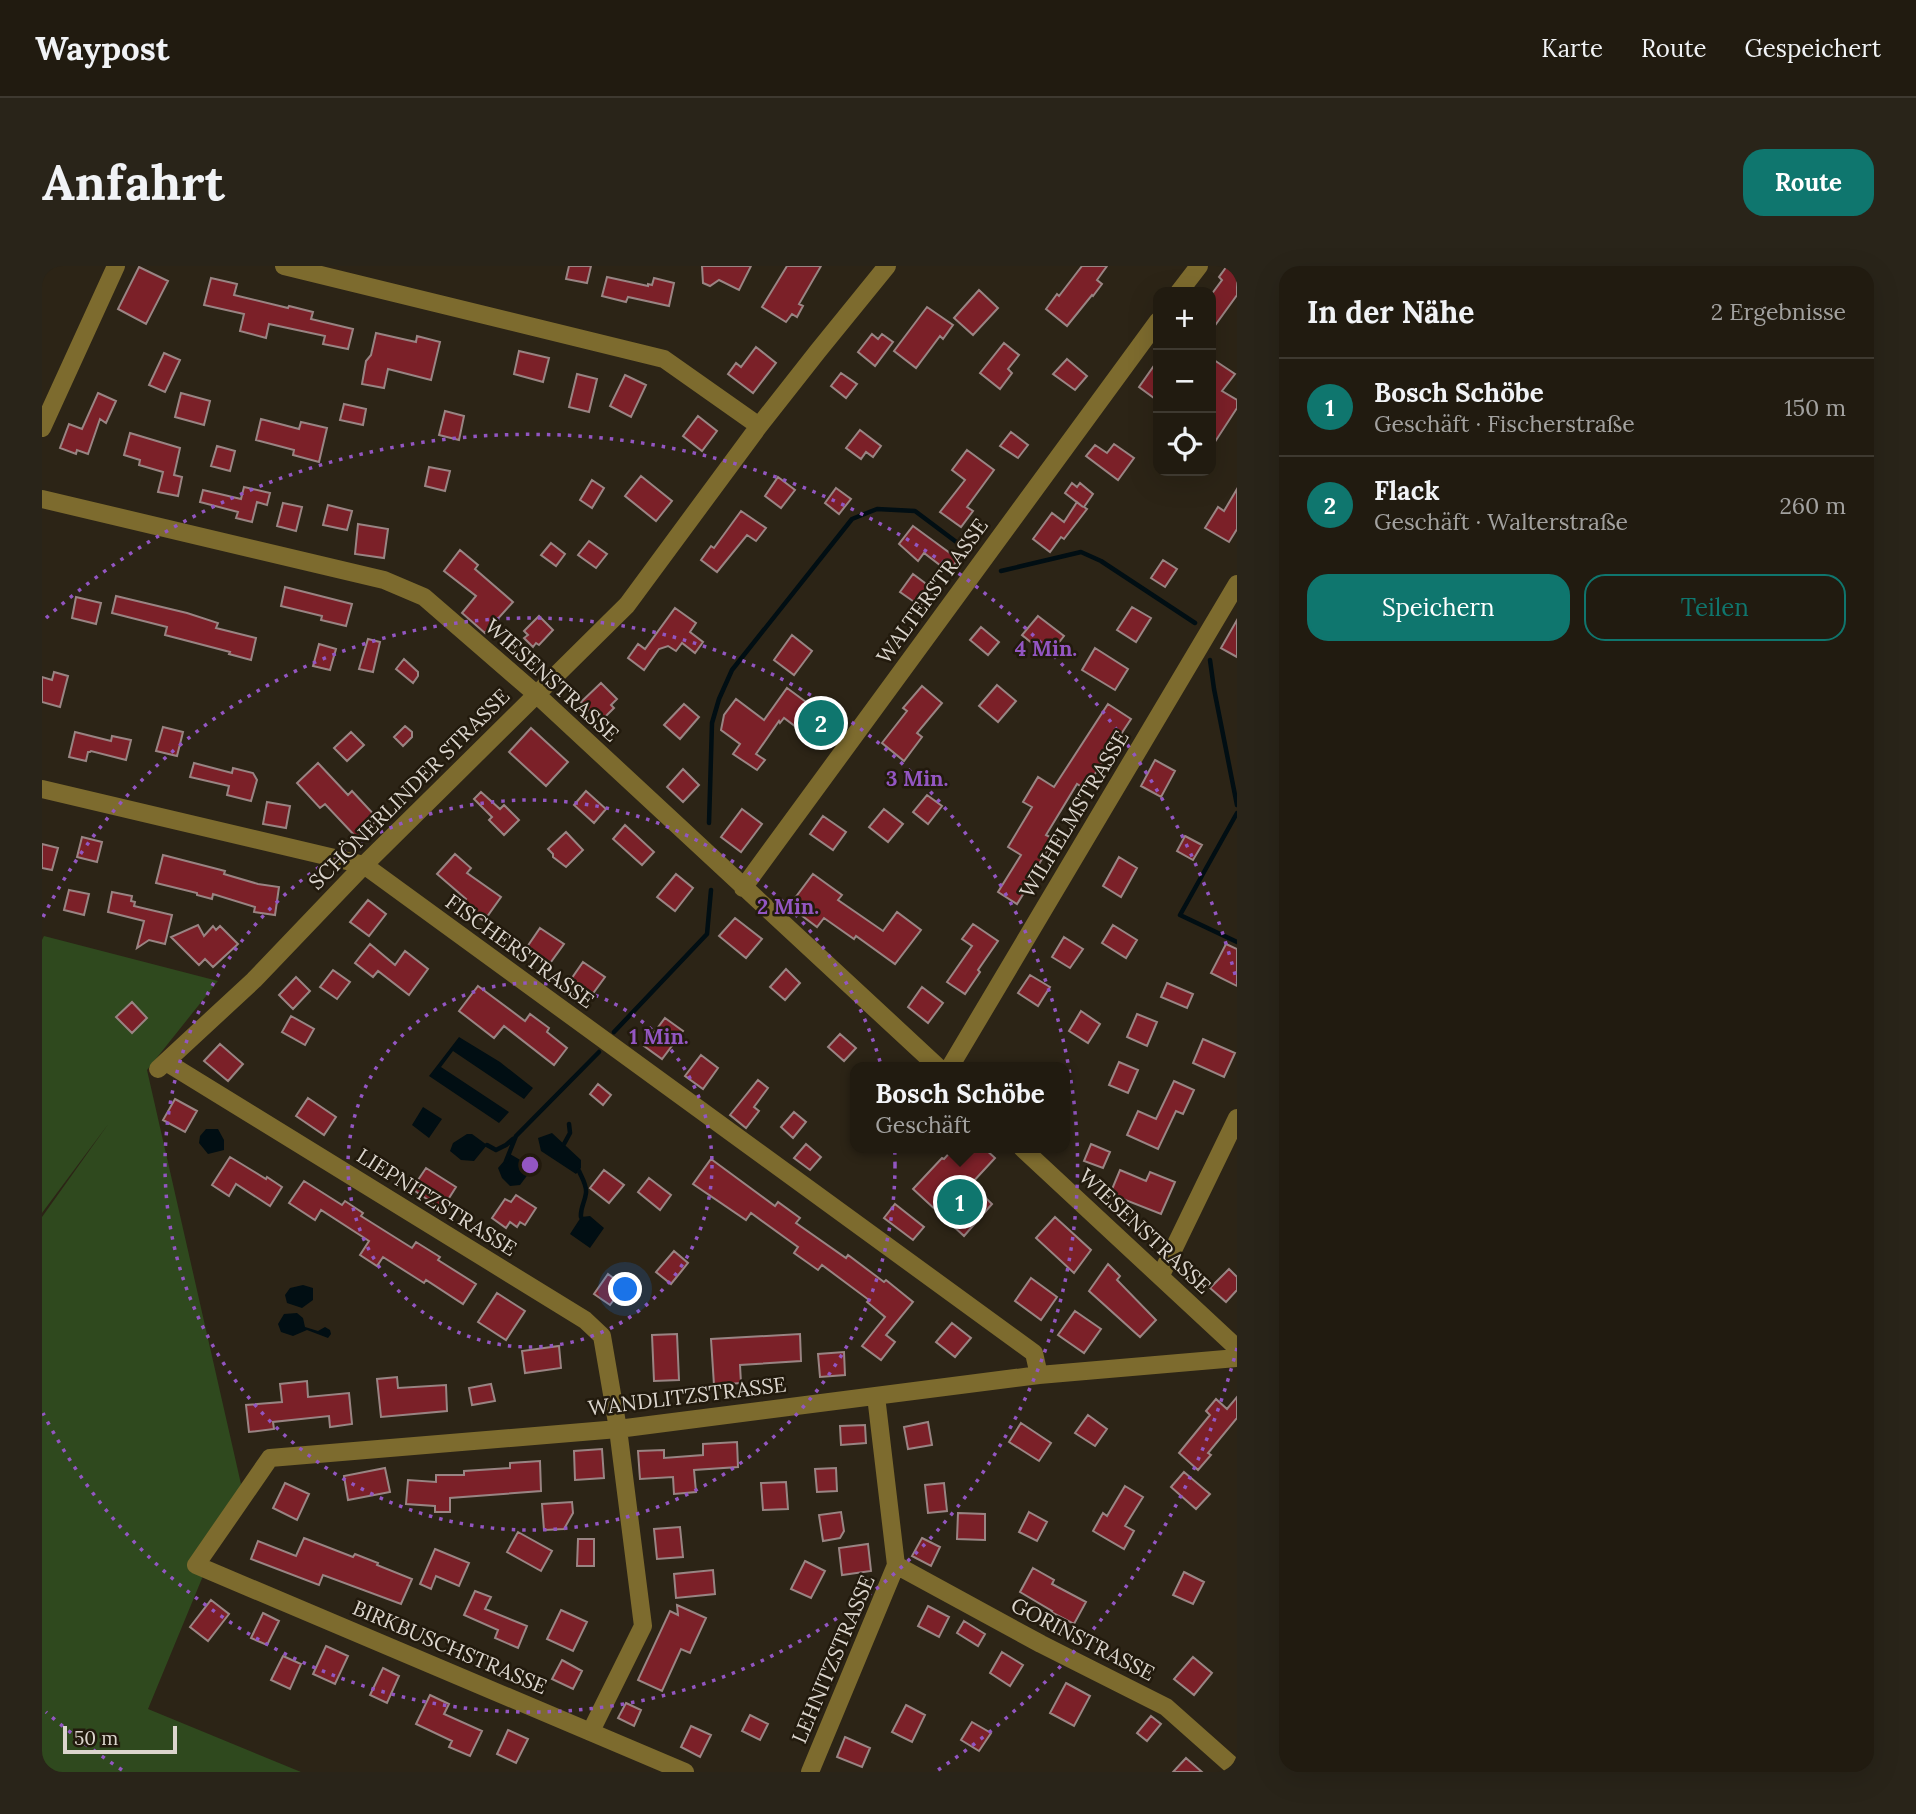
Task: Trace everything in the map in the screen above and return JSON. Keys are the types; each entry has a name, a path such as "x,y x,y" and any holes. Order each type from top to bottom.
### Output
{"street":[{"path":"42,428 116,266"},
{"path":"284,266 664,359 759,426"},
{"name":"SCHÖNERLINDER STRASSE","path":"162,1065 254,980 364,865 627,605 759,426 887,266"},
{"path":"1183,287 1199,266"},
{"name":"WALTERSTRASSE","path":"743,888 1153,328"},
{"name":"WIESENSTRASSE","path":"42,499 384,580 424,597 536,694 933,1062"},
{"name":"WILHELMSTRASSE","path":"953,1062 1237,584"},
{"name":"FISCHERSTRASSE","path":"42,789 364,865 1034,1353 1039,1375"},
{"name":"LIEPNITZSTRASSE","path":"162,1065 585,1320 603,1336 618,1429 643,1626 591,1731"},
{"path":"1161,1275 1237,1118"},
{"name":"WIESENSTRASSE","path":"1027,1153 1237,1348"},
{"name":"WANDLITZSTRASSE","path":"196,1565 270,1458 618,1429 1039,1375 1237,1357"},
{"name":"LEHNITZSTRASSE","path":"810,1772 896,1565 876,1396"},
{"name":"BIRKBUSCHSTRASSE","path":"196,1565 685,1772"},
{"name":"GORINSTRASSE","path":"896,1565 1041,1644 1166,1707 1237,1770"}],"green space":[{"path":"44,936 218,981 147,1070 241,1484 148,1709 301,1772 42,1772 42,1217 109,1123 42,1213"}],"shaded area":[{"path":"459,1037 500,1062 533,1088 524,1099 453,1051 441,1067 509,1112 499,1123 429,1076"},
{"path":"423,1107 442,1119 429,1138 412,1125"},
{"path":"206,1129 218,1129 224,1140 224,1150 208,1154 199,1143 200,1136"},
{"path":"552,1133 581,1160 581,1168 576,1174 541,1151 538,1138"},
{"path":"467,1134 472,1134 487,1145 474,1161 461,1160 450,1151 453,1143"},
{"path":"510,1154 522,1161 529,1173 520,1185 510,1186 502,1178 498,1168"},
{"path":"590,1216 604,1228 590,1248 570,1234 581,1217"},
{"path":"303,1285 313,1288 313,1300 302,1308 287,1303 285,1295 290,1288"},
{"path":"297,1313 303,1318 305,1327 318,1331 325,1327 331,1334 328,1338 307,1330 293,1336 281,1332 278,1324 284,1314"}],"building":[{"path":"569,266 591,266 587,283 566,279"},
{"path":"702,266 751,266 739,290 719,280 710,286 703,283"},
{"path":"787,266 821,266 799,304 803,306 797,317 792,314 786,322 762,307"},
{"path":"1082,266 1107,266 1097,280 1102,284 1067,326 1046,309"},
{"path":"1227,266 1237,266 1237,295 1216,324 1216,288 1222,280 1219,277"},
{"path":"139,267 168,281 146,324 118,309"},
{"path":"607,277 648,286 652,285 654,278 674,283 669,306 628,297 626,302 602,296"},
{"path":"211,278 237,284 234,295 313,312 311,319 353,329 348,349 323,344 325,336 269,324 266,338 240,331 244,314 204,305"},
{"path":"979,290 998,308 973,335 954,318"},
{"path":"927,307 953,325 943,339 940,336 916,368 894,351"},
{"path":"376,333 416,342 417,336 440,342 431,380 388,369 384,388 362,384 366,361 371,355"},
{"path":"872,334 878,339 882,334 893,342 875,366 858,352"},
{"path":"1004,343 1019,355 1008,369 1012,373 1000,389 980,373"},
{"path":"756,347 776,363 753,393 728,374 736,363 741,367"},
{"path":"519,351 549,358 543,382 514,374"},
{"path":"164,353 180,360 165,392 149,385"},
{"path":"1067,359 1087,376 1075,390 1053,374"},
{"path":"1216,361 1235,374 1222,391 1237,400 1237,408 1216,440"},
{"path":"1153,367 1153,397 1139,387"},
{"path":"841,373 857,384 846,398 831,386"},
{"path":"577,374 597,379 589,412 569,407"},
{"path":"625,375 646,385 631,417 610,406"},
{"path":"98,393 116,401 106,423 100,419 88,454 77,450 76,454 60,448 69,424 82,429"},
{"path":"181,393 210,401 204,425 175,417"},
{"path":"344,404 366,409 363,425 340,420"},
{"path":"445,411 464,416 459,440 439,435"},
{"path":"698,416 717,431 702,451 683,436"},
{"path":"261,419 299,429 301,422 327,428 319,462 293,455 294,450 256,440"},
{"path":"860,430 881,446 873,457 866,452 861,459 846,448"},
{"path":"1011,432 1028,445 1018,458 1000,446"},
{"path":"130,433 180,448 174,475 182,477 178,496 158,492 163,472 139,465 140,460 124,455"},
{"path":"1114,444 1134,458 1118,480 1086,456 1095,445 1107,453"},
{"path":"217,446 235,451 230,471 211,466"},
{"path":"967,450 994,470 967,507 973,511 961,527 940,512 965,480 952,470"},
{"path":"429,467 450,471 445,491 425,486"},
{"path":"641,476 672,501 656,521 625,496"},
{"path":"778,477 795,490 781,508 765,496"},
{"path":"592,480 604,488 592,508 580,500"},
{"path":"1072,483 1077,487 1080,483 1093,494 1084,507 1087,509 1064,539 1061,537 1050,552 1033,539 1052,513 1064,522 1077,502 1065,493"},
{"path":"244,487 270,493 267,505 257,502 252,522 236,518 238,512 200,502 203,490 241,499"},
{"path":"836,488 851,499 839,514 825,503"},
{"path":"1237,489 1237,529 1229,542 1205,528 1218,507 1224,511"},
{"path":"283,503 302,507 296,531 277,526"},
{"path":"328,505 352,511 347,530 323,525"},
{"path":"741,511 766,528 756,541 747,535 717,572 701,560 711,546 714,548"},
{"path":"358,524 388,529 384,558 355,554"},
{"path":"913,526 958,559 949,572 924,553 918,561 899,544"},
{"path":"589,541 607,554 596,568 578,555"},
{"path":"551,543 565,554 556,566 541,555"},
{"path":"460,550 478,565 475,569 513,602 485,633 462,613 476,596 444,571"},
{"path":"1163,560 1177,569 1165,587 1151,578"},
{"path":"913,574 933,589 920,606 900,592"},
{"path":"285,587 352,604 346,626 321,620 322,616 281,606"},
{"path":"116,596 187,613 218,623 216,628 256,638 251,660 165,635 167,627 112,613"},
{"path":"76,597 101,603 96,624 72,618"},
{"path":"1132,607 1151,618 1136,642 1117,630"},
{"path":"675,608 696,623 690,632 703,642 695,653 682,643 676,651 668,646 659,649 644,670 628,658 638,644 645,649"},
{"path":"539,616 553,630 539,645 536,643 533,647 524,638 528,635 524,631"},
{"path":"1038,616 1064,636 1048,656 1022,635"},
{"path":"1237,620 1237,657 1221,648"},
{"path":"981,627 999,642 988,655 970,640"},
{"path":"792,635 812,651 794,675 774,660"},
{"path":"368,639 380,642 373,672 359,669"},
{"path":"319,644 336,649 330,670 313,666"},
{"path":"1095,648 1128,669 1115,690 1082,670"},
{"path":"404,659 418,672 413,683 396,669"},
{"path":"54,672 68,676 60,707 42,702 42,677 52,680"},
{"path":"601,683 617,699 611,705 614,708 604,718 600,715 596,718 581,702"},
{"path":"997,685 1016,701 998,722 979,706"},
{"path":"922,686 942,703 917,733 922,737 904,761 882,743 907,711 903,708"},
{"path":"787,688 833,720 816,742 784,718 780,723 779,721 756,754 765,760 757,770 733,754 740,744 721,730 724,715 736,699 764,720"},
{"path":"684,704 699,717 680,739 664,725"},
{"path":"1108,704 1131,719 1085,789 1077,784 1046,835 1054,839 1017,904 998,892 1021,855 1008,847 1032,807 1023,802 1038,777 1054,787"},
{"path":"405,726 412,732 412,737 403,746 394,737"},
{"path":"163,727 183,732 177,756 156,751"},
{"path":"531,728 568,762 546,786 509,752"},
{"path":"75,732 111,741 112,736 131,740 126,760 91,751 88,752 86,761 69,757"},
{"path":"351,732 364,745 347,761 334,748"},
{"path":"1155,760 1175,771 1161,797 1141,786"},
{"path":"194,763 232,773 233,768 253,773 257,780 251,801 227,795 229,786 190,777"},
{"path":"318,763 348,795 352,791 378,819 357,838 325,804 320,808 297,783"},
{"path":"683,769 699,785 683,802 667,787"},
{"path":"586,791 606,809 594,823 574,805"},
{"path":"481,792 500,809 504,805 519,820 504,835 489,820 492,817 474,799"},
{"path":"927,795 942,806 928,824 913,812"},
{"path":"267,802 290,806 286,828 263,824"},
{"path":"742,809 762,824 741,852 721,837"},
{"path":"884,809 903,824 888,842 869,827"},
{"path":"823,816 846,832 833,850 810,834"},
{"path":"625,825 654,852 642,865 613,839"},
{"path":"566,832 583,850 566,867 553,857 548,849"},
{"path":"1185,836 1202,845 1193,860 1177,851"},
{"path":"82,837 102,842 97,862 77,857"},
{"path":"42,844 58,848 52,870 42,868"},
{"path":"455,854 471,868 467,873 501,897 484,921 462,905 466,899 437,874"},
{"path":"163,855 225,871 224,874 258,884 279,887 275,915 254,912 255,907 213,894 212,899 156,883"},
{"path":"1119,857 1137,868 1121,897 1103,886"},
{"path":"676,874 693,888 675,911 657,897"},
{"path":"813,874 842,895 838,900 883,931 897,912 921,930 895,964 856,936 854,939 824,918 817,927 789,906"},
{"path":"69,890 89,894 84,915 64,910"},
{"path":"112,892 132,896 134,906 172,915 165,944 149,940 137,948 144,921 108,912"},
{"path":"368,900 386,914 369,936 350,922"},
{"path":"735,918 762,939 746,958 719,936"},
{"path":"973,924 998,941 965,994 947,982 972,946 962,939"},
{"path":"198,925 204,936 213,926 216,930 220,926 238,944 213,967 205,959 199,965 171,937"},
{"path":"1113,925 1137,940 1126,958 1102,943"},
{"path":"540,928 564,944 548,966 525,950"},
{"path":"1064,937 1083,949 1070,968 1052,957"},
{"path":"370,944 395,965 405,951 428,969 409,995 378,971 373,977 355,963"},
{"path":"1226,944 1237,949 1237,986 1211,973"},
{"path":"583,962 605,977 586,1003 565,988"},
{"path":"786,969 800,983 785,1000 770,987"},
{"path":"333,970 350,982 337,999 320,987"},
{"path":"1030,975 1050,987 1038,1006 1018,993"},
{"path":"296,977 310,991 293,1009 279,995"},
{"path":"1167,983 1193,994 1187,1008 1161,997"},
{"path":"478,986 525,1021 530,1014 549,1028 547,1032 567,1048 554,1065 504,1026 494,1038 459,1011"},
{"path":"922,987 943,1003 928,1023 908,1007"},
{"path":"132,1002 147,1018 132,1033 116,1017"},
{"path":"1081,1011 1100,1024 1088,1043 1069,1031"},
{"path":"1137,1014 1157,1022 1147,1046 1127,1037"},
{"path":"291,1016 314,1029 305,1045 282,1032"},
{"path":"665,1018 683,1031 662,1059 644,1046"},
{"path":"840,1034 856,1048 844,1061 828,1047"},
{"path":"1203,1039 1235,1053 1224,1077 1193,1063"},
{"path":"220,1044 243,1064 228,1081 204,1061"},
{"path":"701,1055 718,1068 703,1089 685,1076"},
{"path":"1119,1062 1138,1070 1128,1093 1109,1085"},
{"path":"758,1080 768,1088 754,1107 759,1111 746,1128 730,1115"},
{"path":"1174,1081 1194,1090 1183,1114 1176,1111 1158,1149 1127,1135 1138,1111 1156,1119"},
{"path":"598,1084 611,1095 603,1105 590,1094"},
{"path":"308,1098 336,1117 324,1135 296,1116"},
{"path":"175,1099 197,1111 185,1132 163,1120"},
{"path":"794,1112 806,1122 793,1138 781,1127"},
{"path":"806,1144 821,1157 810,1170 794,1158"},
{"path":"1091,1144 1110,1152 1103,1168 1084,1161"},
{"path":"949,1153 990,1153 995,1158 971,1184 992,1204 964,1236 913,1189 942,1158"},
{"path":"230,1157 282,1187 270,1206 236,1184 229,1196 212,1185"},
{"path":"711,1159 775,1206 778,1202 800,1218 796,1223 846,1258 848,1255 884,1282 886,1280 913,1302 886,1335 895,1342 881,1360 862,1346 885,1317 867,1302 869,1300 822,1265 818,1270 794,1253 798,1247 751,1213 746,1220 693,1184"},
{"path":"426,1168 456,1187 442,1209 412,1189"},
{"path":"604,1170 624,1185 609,1203 590,1188"},
{"path":"1120,1170 1146,1181 1150,1172 1175,1182 1161,1214 1110,1194"},
{"path":"649,1178 671,1195 660,1210 638,1192"},
{"path":"304,1181 342,1205 345,1201 363,1213 361,1216 412,1248 416,1242 440,1257 438,1260 476,1284 463,1304 383,1257 377,1266 360,1255 369,1241 321,1210 315,1220 289,1203"},
{"path":"516,1195 536,1208 525,1225 520,1222 517,1227 510,1222 506,1228 492,1218 505,1199 511,1202"},
{"path":"895,1204 924,1227 913,1240 884,1218"},
{"path":"1055,1217 1091,1250 1074,1273 1036,1238"},
{"path":"674,1251 688,1263 671,1284 656,1272"},
{"path":"1108,1264 1120,1276 1117,1280 1156,1320 1140,1337 1089,1291"},
{"path":"1229,1269 1237,1277 1237,1290 1226,1302 1210,1288"},
{"path":"608,1274 624,1286 610,1305 594,1294"},
{"path":"1031,1278 1057,1297 1041,1320 1015,1301"},
{"path":"497,1293 525,1311 506,1340 478,1322"},
{"path":"1075,1311 1101,1329 1084,1353 1058,1335"},
{"path":"952,1323 971,1338 955,1357 936,1342"},
{"path":"677,1334 679,1380 654,1381 652,1335"},
{"path":"800,1334 801,1361 740,1365 741,1383 714,1385 711,1339"},
{"path":"559,1346 561,1368 525,1373 522,1351"},
{"path":"844,1352 845,1375 820,1377 818,1354"},
{"path":"397,1377 398,1388 446,1385 447,1411 381,1417 377,1379"},
{"path":"307,1381 308,1397 349,1393 352,1424 330,1427 329,1416 273,1422 274,1429 249,1432 246,1405 282,1402 280,1384"},
{"path":"491,1384 495,1401 472,1405 469,1388"},
{"path":"1237,1397 1237,1418 1208,1453 1211,1455 1198,1470 1179,1453 1210,1415 1206,1411 1216,1399 1227,1409"},
{"path":"1088,1415 1107,1429 1095,1446 1075,1433"},
{"path":"928,1422 932,1445 908,1449 904,1427"},
{"path":"1021,1423 1051,1443 1039,1461 1009,1442"},
{"path":"865,1425 866,1443 841,1445 840,1426"},
{"path":"737,1442 738,1467 694,1470 696,1492 674,1494 673,1477 640,1479 638,1451 664,1450 664,1458 703,1455 703,1444"},
{"path":"602,1449 604,1478 575,1480 574,1451"},
{"path":"540,1461 541,1491 450,1498 450,1512 435,1512 435,1506 406,1504 408,1480 436,1482 436,1475 464,1475 464,1471 510,1468 510,1463"},
{"path":"385,1468 390,1492 348,1500 344,1476"},
{"path":"836,1468 837,1491 817,1492 815,1469"},
{"path":"1184,1472 1210,1494 1196,1509 1171,1487"},
{"path":"786,1482 788,1509 763,1510 761,1483"},
{"path":"285,1483 309,1494 297,1520 273,1508"},
{"path":"944,1483 947,1511 928,1513 925,1485"},
{"path":"1125,1486 1143,1497 1125,1526 1134,1531 1124,1549 1093,1531 1103,1513 1107,1516"},
{"path":"572,1502 573,1513 564,1529 544,1530 542,1504"},
{"path":"841,1512 844,1531 840,1538 823,1541 819,1515"},
{"path":"1029,1512 1047,1522 1037,1541 1019,1532"},
{"path":"958,1513 985,1514 985,1540 957,1539"},
{"path":"680,1527 683,1557 657,1559 654,1529"},
{"path":"518,1532 552,1551 541,1571 507,1552"},
{"path":"304,1538 353,1557 355,1554 412,1579 401,1604 323,1575 319,1585 251,1559 258,1541 296,1556"},
{"path":"922,1538 940,1547 931,1566 912,1556"},
{"path":"578,1539 594,1539 594,1566 577,1566"},
{"path":"868,1544 871,1571 842,1575 839,1548"},
{"path":"435,1549 469,1563 459,1586 436,1576 431,1589 420,1584"},
{"path":"805,1561 825,1571 811,1598 791,1589"},
{"path":"1033,1568 1054,1580 1052,1584 1086,1602 1074,1624 1020,1592"},
{"path":"713,1570 715,1594 676,1598 674,1574"},
{"path":"1184,1572 1204,1582 1193,1604 1173,1595"},
{"path":"475,1591 491,1597 485,1609 527,1626 518,1648 495,1638 498,1630 464,1615"},
{"path":"211,1600 229,1614 208,1641 190,1627"},
{"path":"677,1605 706,1618 690,1653 681,1649 662,1691 638,1680 670,1611 678,1615"},
{"path":"928,1606 949,1617 939,1637 918,1626"},
{"path":"561,1610 587,1622 573,1651 547,1639"},
{"path":"263,1613 279,1621 267,1645 251,1638"},
{"path":"964,1621 985,1634 978,1646 957,1633"},
{"path":"326,1646 348,1656 335,1684 313,1674"},
{"path":"1002,1652 1023,1665 1010,1686 990,1673"},
{"path":"283,1656 301,1664 290,1689 271,1680"},
{"path":"1193,1657 1212,1673 1194,1695 1174,1679"},
{"path":"562,1660 582,1671 573,1689 552,1679"},
{"path":"383,1668 399,1676 387,1703 370,1695"},
{"path":"1066,1683 1090,1696 1074,1726 1050,1713"},
{"path":"430,1695 449,1704 444,1714 482,1731 470,1756 449,1747 452,1741 416,1724"},
{"path":"626,1703 641,1710 634,1726 618,1718"},
{"path":"906,1705 925,1715 912,1742 892,1732"},
{"path":"750,1715 768,1724 760,1740 742,1731"},
{"path":"1151,1716 1161,1724 1147,1741 1137,1733"},
{"path":"972,1722 991,1733 979,1751 961,1740"},
{"path":"691,1726 711,1735 700,1757 681,1747"},
{"path":"508,1730 528,1739 516,1763 497,1754"},
{"path":"845,1737 870,1748 862,1767 837,1757"},
{"path":"1186,1758 1202,1772 1173,1772"}],"waterway":[{"path":"709,823 712,723 732,670 852,519 877,509 915,511 963,547"},
{"path":"1001,571 1081,552 1101,561 1195,623"},
{"path":"1210,660 1237,805"},
{"path":"1237,813 1180,915 1237,942"},
{"path":"614,1032 707,934 711,890"},
{"path":"506,1161 516,1136 599,1052"},
{"path":"564,1144 570,1133 569,1124"},
{"path":"487,1145 496,1150 513,1139"},
{"path":"579,1171 586,1190 581,1217"}],"place":[{"name":"Flack","path":"821,723"},
{"name":"Bosch Schöbe","path":"960,1202"}]}
